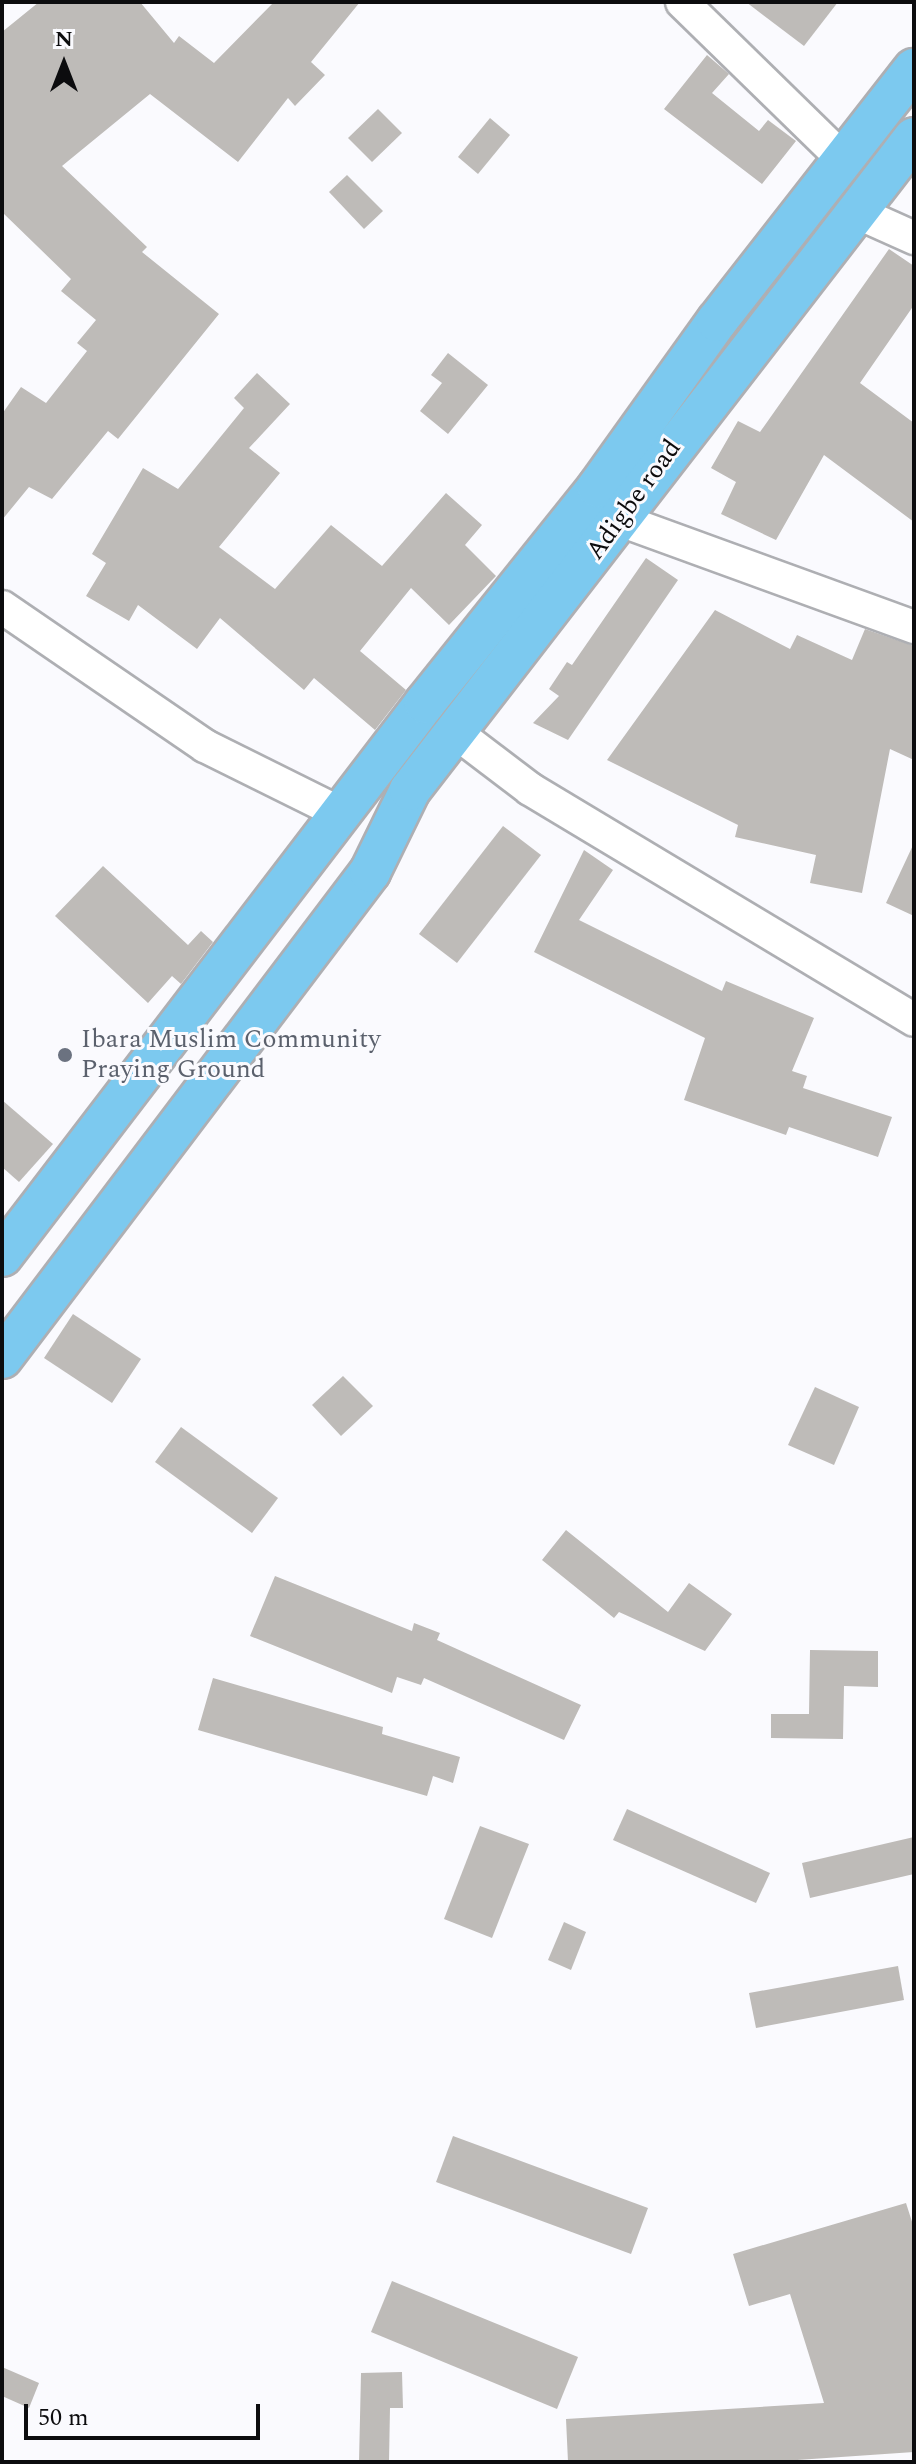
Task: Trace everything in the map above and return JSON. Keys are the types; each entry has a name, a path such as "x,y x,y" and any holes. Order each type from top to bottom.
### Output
{"main road":[{"path":"2,1256 340,813 598,487 842,158 914,69"},
{"name":"Adigbe road","path":"2,1358 370,872 410,790 914,138"}],"street":[{"path":"682,2 842,158"},
{"path":"856,212 914,238"},
{"path":"620,520 914,627"},
{"path":"2,607 205,746 340,813"},
{"path":"455,732 530,789 914,1020"}],"building":[{"path":"39,2 140,2 174,43 179,36 214,63 274,2 360,2 311,62 325,75 295,106 288,98 238,162 150,94 62,166 147,247 142,252 219,314 118,439 108,431 52,499 29,487 2,520 2,414 21,387 46,403 87,351 77,343 96,320 61,291 71,279 2,212 2,32"},
{"path":"746,2 838,2 804,46"},
{"path":"707,55 729,74 712,93 759,131 768,120 796,141 762,184 664,109"},
{"path":"378,109 402,133 372,162 348,138"},
{"path":"490,118 510,135 478,174 458,157"},
{"path":"347,175 383,211 364,229 329,192"},
{"path":"889,249 914,266 914,305 860,383 914,423 914,522 824,455 776,540 721,514 736,482 711,468 738,421 760,432"},
{"path":"448,353 488,385 448,434 420,411 442,383 431,375"},
{"path":"257,373 290,404 249,448 280,473 219,547 275,589 331,525 382,566 446,493 482,525 465,545 496,576 449,625 411,588 360,651 406,690 375,730 314,678 304,690 220,618 197,649 138,605 129,621 86,596 106,563 92,554 143,468 178,489 244,408 234,398"},
{"path":"646,558 678,580 568,740 533,723 559,696 549,689 567,662 572,665"},
{"path":"715,610 790,649 797,635 852,660 865,629 914,646 914,760 890,749 862,893 810,883 816,855 735,837 738,825 607,760"},
{"path":"503,826 541,855 457,963 419,934"},
{"path":"914,843 914,916 886,903"},
{"path":"584,850 613,870 579,920 722,991 726,981 814,1018 792,1071 807,1076 803,1088 892,1117 878,1157 789,1127 786,1135 684,1100 705,1038 534,952"},
{"path":"103,866 188,945 201,931 213,942 181,984 172,976 148,1003 55,916"},
{"path":"2,1100 53,1144 19,1182 2,1167"},
{"path":"73,1314 141,1359 112,1403 44,1358"},
{"path":"343,1376 373,1406 341,1436 312,1405"},
{"path":"815,1387 859,1407 834,1465 788,1445"},
{"path":"181,1427 278,1498 252,1533 155,1462"},
{"path":"566,1530 668,1612 689,1583 732,1614 705,1651 619,1612 614,1618 542,1560"},
{"path":"275,1576 412,1631 414,1623 440,1633 437,1640 581,1705 564,1740 424,1678 421,1685 397,1677 392,1693 250,1636"},
{"path":"810,1650 878,1651 878,1687 844,1686 843,1739 771,1738 771,1714 809,1714"},
{"path":"213,1678 383,1727 382,1734 460,1757 453,1783 433,1776 427,1796 198,1730"},
{"path":"627,1809 770,1873 756,1903 613,1840"},
{"path":"480,1826 529,1844 492,1938 444,1919"},
{"path":"914,1837 914,1874 810,1898 802,1863"},
{"path":"564,1922 586,1932 571,1970 548,1960"},
{"path":"898,1966 904,2000 756,2028 749,1993"},
{"path":"453,2136 648,2208 631,2254 436,2182"},
{"path":"906,2203 914,2228 914,2452 768,2462 568,2462 566,2419 824,2403 790,2294 749,2306 733,2254"},
{"path":"392,2281 578,2357 557,2409 371,2332"},
{"path":"2,2367 39,2383 29,2408 2,2396"},
{"path":"402,2372 403,2408 390,2408 389,2462 359,2462 361,2373"}],"place":[{"name":"Ibara Muslim Community Praying Ground","path":"65,1055"}]}
